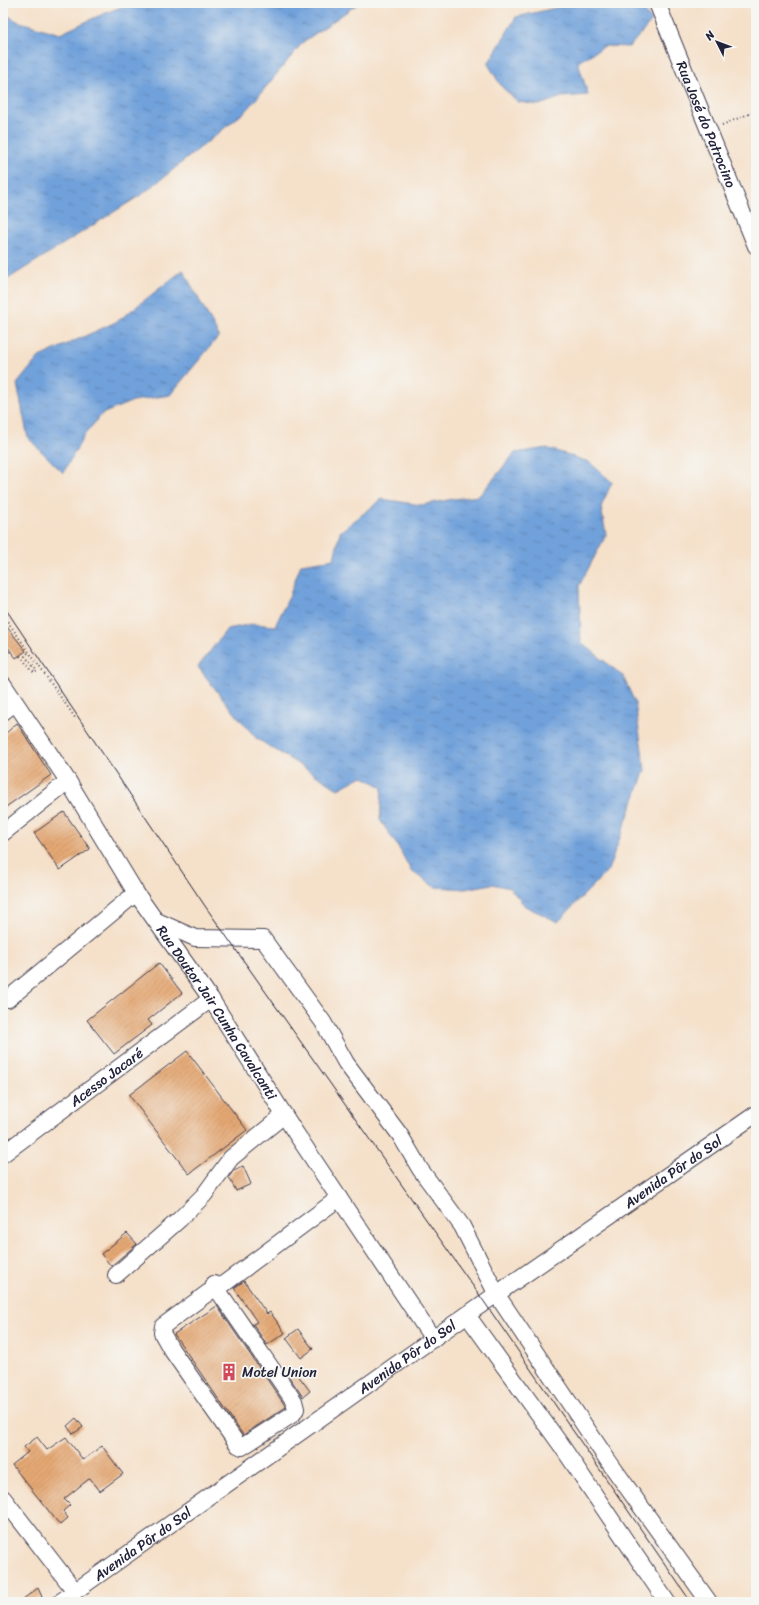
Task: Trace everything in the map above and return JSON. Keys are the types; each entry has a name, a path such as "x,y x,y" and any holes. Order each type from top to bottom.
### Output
{"street":[{"name":"Rua José do Patrocino","path":"657,3 756,246"},
{"name":"Rua Doutor Jair Cunha Cavalcanti","path":"3,684 9,707 68,781 136,893 157,921 210,1000 432,1339"},
{"path":"3,833 68,781"},
{"path":"8,999 136,893"},
{"path":"157,921 195,938 263,939 293,978 323,1022 346,1063 400,1135 420,1169 462,1226 497,1294 609,1462 709,1602"},
{"name":"Acesso Jacaré","path":"3,1154 210,1000"},
{"name":"Avenida Pôr do Sol","path":"60,1602 432,1339 756,1114"},
{"path":"116,1275 180,1219 204,1195 231,1158 284,1115"},
{"path":"214,1288 294,1401 296,1409 293,1414 242,1447 238,1445 171,1349 162,1332 163,1326 337,1195"},
{"path":"467,1315 561,1445 667,1602"},
{"path":"3,1498 75,1591"}],"path":[{"path":"710,130 756,111"},
{"path":"3,615 76,719"},
{"path":"3,657 11,651"},
{"path":"20,656 34,673 37,671 25,656 29,652"}],"water":[{"path":"131,3 359,3 303,42 247,110 144,193 3,282 3,13 17,21 60,34"},
{"path":"577,3 638,3 652,21 629,47 605,46 578,62 588,95 562,97 539,105 518,102 501,86 488,64 516,17"},
{"path":"183,270 219,336 170,395 133,401 102,414 85,434 63,473 28,438 17,384 39,357 118,321"},
{"path":"547,448 589,462 612,482 601,507 606,535 579,586 581,642 623,676 635,703 645,770 608,870 558,922 525,906 510,888 492,884 465,889 435,887 411,871 399,848 380,820 382,787 362,776 338,789 256,738 198,667 227,629 253,624 275,626 289,597 301,564 334,559 340,532 382,499 421,505 479,496 515,453"}],"building":[{"path":"3,622 26,651 16,658 3,641"},
{"path":"17,723 51,775 3,809 3,736"},
{"path":"64,812 90,849 60,870 34,833"},
{"path":"159,963 182,993 148,1020 152,1025 114,1054 87,1020"},
{"path":"187,1051 247,1130 189,1174 129,1095"},
{"path":"243,1166 251,1184 236,1191 229,1177 234,1170"},
{"path":"127,1233 137,1244 111,1266 101,1254"},
{"path":"244,1281 267,1314 270,1312 285,1333 267,1345 253,1324 257,1322 234,1288"},
{"name":"Motel Union","path":"217,1306 286,1407 243,1435 174,1334"},
{"path":"298,1329 313,1349 301,1358 286,1338"},
{"path":"294,1370 310,1391 303,1397 288,1375"},
{"path":"76,1418 83,1427 73,1434 67,1426"},
{"path":"37,1437 47,1450 66,1437 83,1460 102,1446 123,1474 100,1491 90,1478 64,1499 70,1505 63,1511 68,1518 60,1525 12,1465 28,1452 24,1447"},
{"path":"38,1588 42,1597 34,1602 19,1602"}],"tram line":[{"path":"3,605 205,906 485,1303 691,1602"}],"place":[{"name":"Motel Union","path":"229,1372"}]}
